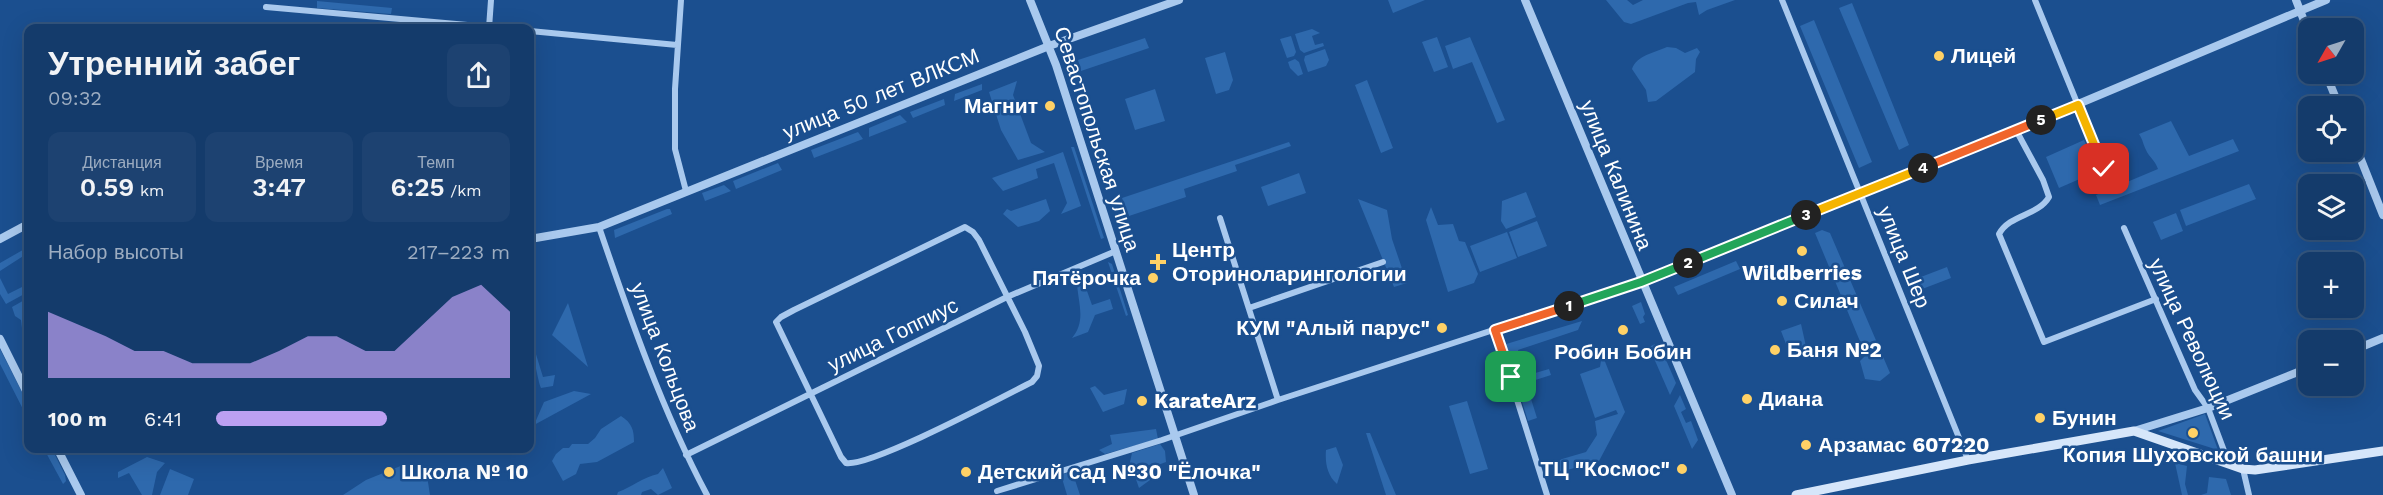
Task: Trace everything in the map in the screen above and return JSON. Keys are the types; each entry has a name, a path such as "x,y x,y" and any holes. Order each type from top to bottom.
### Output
{"main road":[{"path":"1796,495 1968,460 2134,431 2243,469 2270,469 2383,451"}],"street":[{"path":"489,24 491,0"},
{"path":"681,0 677,45 675,148 686,191"},
{"name":"Севастопольская улица","path":"1030,0 1049,46 1194,495"},
{"name":"улица 50 лет ВЛКСМ","path":"534,237 599,227 1049,46 1179,0"},
{"name":"улица Калинина","path":"1525,0 1732,495"},
{"name":"улица Шер","path":"1782,0 1968,460"},
{"path":"2035,0 2104,169"},
{"path":"2296,0 2303,18"},
{"path":"997,491 1175,436 1278,400 1641,282 2078,105 2326,0"},
{"path":"266,7 447,24"},
{"path":"534,31 677,45"},
{"path":"2016,130 2043,180 2049,197 2044,206 2005,224 2000,234 2044,342 2156,298"},
{"path":"2362,162 2383,215"},
{"path":"1220,218 1278,400"},
{"path":"0,239 24,226"},
{"name":"улица Кольцова","path":"599,227 651,370 686,455 707,495"},
{"path":"964,227 973,232 1039,366 1037,376 1032,382 951,422 854,465 846,463 841,457 810,394 776,322 794,310 964,227"},
{"name":"улица Революции","path":"2124,228 2194,390 2208,408 2229,464"},
{"name":"улица Гоппиус","path":"686,455 1007,297 1116,250"},
{"path":"1249,308 1383,262"},
{"path":"1495,330 1547,495"},
{"path":"2364,346 2383,338"},
{"path":"0,339 24,387"},
{"path":"2134,431 2208,408 2298,372"},
{"path":"60,453 81,495"},
{"path":"2243,469 2249,495"}],"shaded area":[{"path":"1388,0 1425,0 1393,13"},
{"path":"1606,0 1627,0 1633,5 1643,0 1735,0 1699,15 1696,2 1688,3 1631,24 1624,22"},
{"path":"317,1 392,8 391,14 317,8"},
{"path":"1852,3 1909,145 1899,150 1839,8"},
{"path":"1814,20 1872,162 1859,168 1800,26"},
{"path":"1312,29 1320,33 1312,36 1315,45 1323,43 1324,46 1304,53 1300,50 1295,34"},
{"path":"1291,36 1296,52 1294,56 1287,58 1280,39"},
{"path":"1437,37 1448,67 1434,72 1422,42"},
{"path":"1470,37 1505,120 1497,123 1472,62 1453,69 1445,46"},
{"path":"1145,38 1149,48 1081,71 1078,60"},
{"path":"1667,47 1676,48 1685,53 1697,48 1700,52 1696,59 1695,72 1656,101 1648,102 1646,90 1632,69 1642,57"},
{"path":"1325,49 1329,60 1326,66 1308,72 1305,56"},
{"path":"1225,52 1233,80 1229,90 1216,94 1205,58"},
{"path":"1295,59 1299,62 1303,74 1298,76 1290,68 1288,62"},
{"path":"1367,80 1393,148 1381,153 1355,85"},
{"path":"1017,81 1013,95 1031,143 1045,152 1018,160 1001,130 989,92"},
{"path":"982,84 982,90 954,101 955,94"},
{"path":"1155,89 1165,121 1135,130 1125,99"},
{"path":"944,99 945,105 913,118 910,112"},
{"path":"900,115 907,122 869,137 869,128"},
{"path":"2171,121 2189,156 2233,139 2239,151 2100,205 2096,195 2158,169 2139,134"},
{"path":"858,132 863,139 814,158 811,150"},
{"path":"2084,140 2098,171 2059,188 2046,157"},
{"path":"1289,142 1291,146 1235,165 1237,171 1184,189 1186,197 1129,216 1122,198"},
{"path":"1071,147 1074,147 1104,238 1101,239"},
{"path":"1063,152 1081,206 1061,214 1067,203 1054,163 1036,169 1038,178 1003,191 992,178"},
{"path":"778,163 782,170 736,189 733,181"},
{"path":"1299,173 1306,193 1268,206 1261,187"},
{"path":"2249,184 2256,199 2186,226 2180,210"},
{"path":"724,185 731,191 705,201 702,193"},
{"path":"1526,192 1536,217 1506,229 1501,221 1502,201"},
{"path":"1046,199 1050,211 1039,221 1018,227 1003,214 1007,209 1011,211"},
{"path":"1358,199 1387,210 1392,239 1407,283 1394,287"},
{"path":"1431,207 1438,225 1453,224 1459,241 1465,242 1478,274 1474,283 1448,292 1426,220"},
{"path":"670,209 672,214 615,238 614,230"},
{"path":"2176,213 2183,231 2161,240 2153,222"},
{"path":"1537,221 1547,246 1518,257 1509,232"},
{"path":"1822,230 1830,233 1890,373 1880,381 1865,379 1860,361 1865,356 1864,351 1815,233"},
{"path":"1507,232 1517,258 1480,272 1470,246"},
{"path":"24,249 24,256 0,271 0,263"},
{"path":"1736,261 1740,269 1678,295 1674,287"},
{"path":"1108,262 1112,264 1128,315 1126,316"},
{"path":"1947,267 1951,278 1917,291 1913,280"},
{"path":"1077,277 1082,277 1092,305 1110,299 1113,309 1095,315 1088,332 1072,338 1077,331 1080,316"},
{"path":"0,278 8,294 24,286 24,294 6,304 0,294"},
{"path":"24,300 24,327 22,328 21,320 15,316 12,307"},
{"path":"1641,302 1645,322 1640,324 1632,306"},
{"path":"568,303 588,367 552,335"},
{"path":"1582,321 1578,330 1518,350 1524,371 1512,375 1503,345"},
{"path":"1801,324 1807,351 1791,357 1781,331"},
{"path":"534,334 535,351 543,377 555,375 553,386 541,388 534,360"},
{"path":"1655,344 1660,346 1676,383 1670,395 1649,347"},
{"path":"0,349 24,396 24,411 0,364"},
{"path":"1602,354 1625,412 1599,461 1553,474 1552,465 1562,459 1586,452 1597,435 1595,421 1618,414 1616,410 1595,418 1580,374 1600,367"},
{"path":"1549,369 1551,375 1526,383 1537,418 1528,421 1515,379"},
{"path":"1095,386 1104,395 1127,389 1124,404 1103,412 1090,388"},
{"path":"574,391 591,394 534,425 544,402"},
{"path":"1680,395 1686,409 1681,412 1686,423 1691,421 1698,440 1692,449 1674,406"},
{"path":"1467,401 1488,469 1470,474 1449,406"},
{"path":"2205,414 2218,450 2158,431"},
{"path":"621,416 632,427 634,442 597,462 580,464 576,474 563,481 552,461 556,454 563,448 569,448 572,444 588,444 601,429"},
{"path":"1156,429 1158,439 1105,454 1099,450 1112,444 1110,435"},
{"path":"1366,433 1370,433 1396,495 1386,495"},
{"path":"1160,444 1165,451 1166,462 1150,468 1150,480 1139,488 1130,462 1132,453"},
{"path":"1336,447 1343,465 1337,484 1327,469 1326,460 1326,450"},
{"path":"46,453 54,453 65,475 66,481 63,484"},
{"path":"147,457 165,463 157,472 152,495 142,495 129,473 118,478 118,472"},
{"path":"2175,463 2187,466 2185,484 2188,495 2182,495"},
{"path":"403,465 417,467 424,472 430,495 343,495 366,480"},
{"path":"663,468 672,488 658,495 651,489 642,492 641,495 617,495 618,492 647,477 658,474"},
{"path":"170,469 194,479 188,495 160,495"},
{"path":"1072,471 1080,495 1067,495 1061,475"},
{"path":"2209,477 2226,479 2231,495 2201,495 2207,493"}],"place":[{"name":"Лицей","path":"1939,56"},
{"name":"Магнит","path":"1050,106"},
{"name":"Wildberries","path":"1802,251"},
{"name":"Центр Оториноларингологии","path":"1158,262"},
{"name":"Пятёрочка","path":"1153,278"},
{"name":"Силач","path":"1782,301"},
{"name":"КУМ \"Алый парус\"","path":"1442,328"},
{"name":"Робин Бобин","path":"1623,330"},
{"name":"Баня №2","path":"1775,350"},
{"name":"Диана","path":"1747,399"},
{"name":"KarateArz","path":"1142,401"},
{"name":"Бунин","path":"2040,418"},
{"name":"Копия Шуховской башни","path":"2193,433"},
{"name":"Арзамас 607220","path":"1806,445"},
{"name":"ТЦ \"Космос\"","path":"1682,469"},
{"name":"Школа № 10","path":"389,472"},
{"name":"Детский сад №30 \"Ёлочка\"","path":"966,472"}],"route":[{"path":"1511,377 1495,330 1641,282 2078,105 2104,169"}]}
